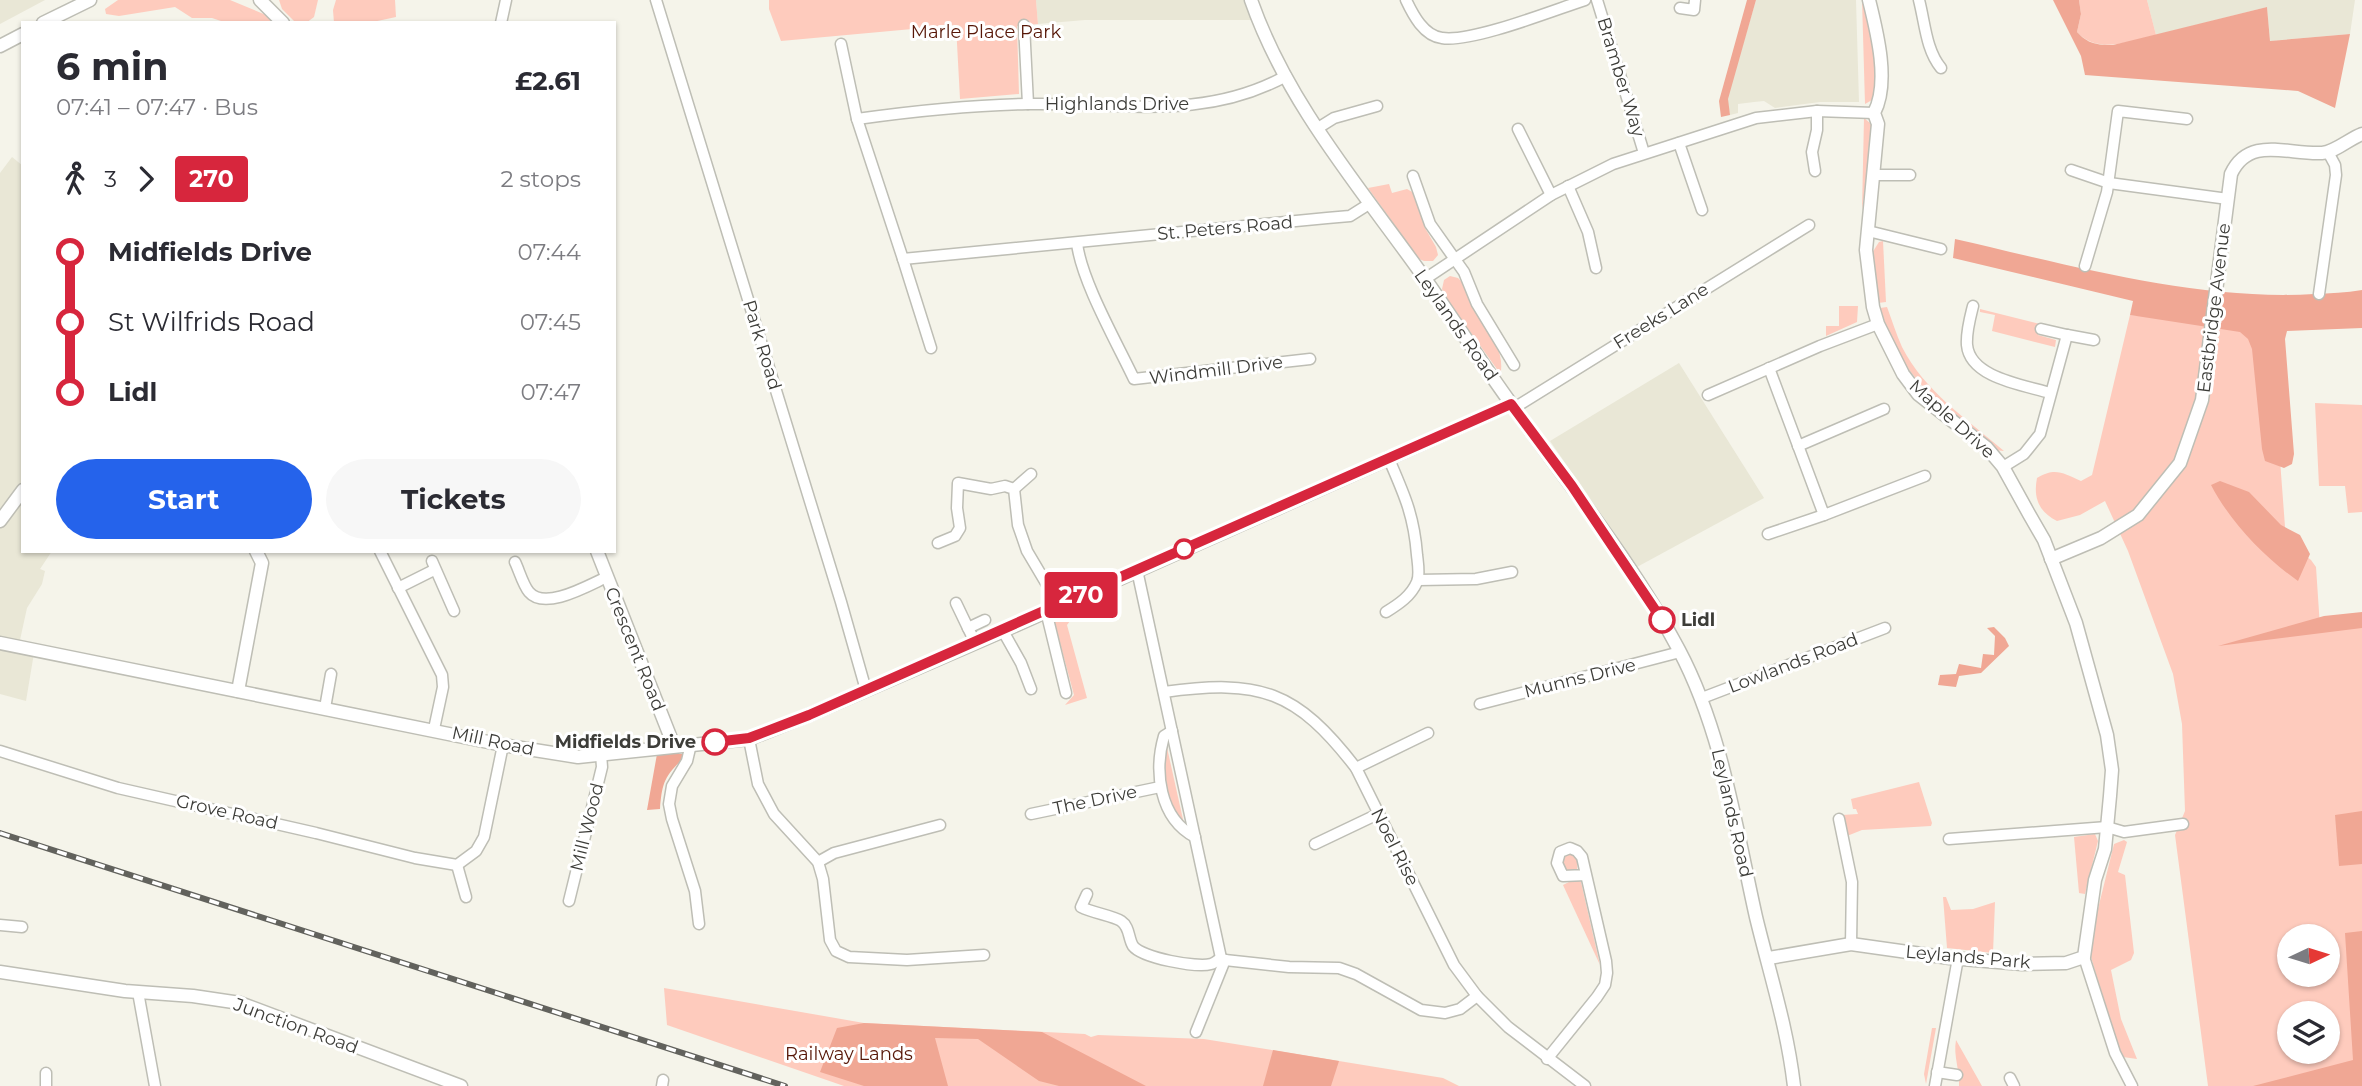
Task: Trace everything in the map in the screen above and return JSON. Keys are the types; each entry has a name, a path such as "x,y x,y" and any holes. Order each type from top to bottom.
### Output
{"street":[{"path":"47,21 90,0"},
{"path":"501,21 506,0"},
{"name":"Park Road","path":"656,0 866,690"},
{"name":"Leylands Road","path":"1251,0 1258,20 1286,75 1318,128 1369,204 1630,569 1680,652 1711,722 1761,937 1769,958 1791,1058 1794,1086"},
{"path":"1406,0 1413,16 1424,29 1440,38 1466,37 1586,0"},
{"name":"Bramber Way","path":"1597,0 1644,153"},
{"path":"1680,8 1694,10 1695,0"},
{"name":"Maple Drive","path":"1869,0 1877,34 1881,89 1880,103 1874,113 1878,124 1868,231 1867,263 1873,307 1878,324 1903,374 1918,394 1987,448 2003,467 2044,540 2076,623 2107,734 2112,770 2105,849 2095,880 2084,957 2115,1053 2133,1086"},
{"path":"1919,0 1930,49 1941,68"},
{"path":"263,1 281,21"},
{"name":"Highlands Drive","path":"1024,25 1028,104"},
{"path":"0,46 21,35"},
{"path":"841,44 857,119 931,348"},
{"name":"Highlands Drive","path":"857,119 934,109 1028,104 1112,107 1198,104 1238,97 1286,75"},
{"path":"1318,128 1334,118 1377,106"},
{"path":"1815,171 1812,152 1817,130 1817,111"},
{"path":"1425,279 1551,195 1613,164 1756,118 1817,111 1874,113"},
{"path":"2085,266 2109,183 2118,111 2187,119"},
{"path":"1518,130 1551,195"},
{"name":"Eastbridge Avenue","path":"2051,559 2101,538 2138,515 2180,463 2202,400 2231,174 2236,163 2245,155 2261,150 2328,152 2362,134"},
{"path":"1679,143 1702,210"},
{"path":"2319,294 2336,174 2335,165 2328,152"},
{"path":"2071,170 2109,183 2228,200"},
{"path":"1874,174 1910,175"},
{"path":"1413,176 1430,224 1464,272 1478,304 1514,365"},
{"path":"1568,186 1588,232 1596,268"},
{"name":"St. Peters Road","path":"903,259 1350,216 1369,204"},
{"name":"Freeks Lane","path":"1512,406 1809,225"},
{"path":"1868,231 1941,249"},
{"name":"Windmill Drive","path":"1077,243 1094,292 1134,379 1310,359"},
{"path":"1973,306 1967,345 1970,357 1977,365 1987,374 2050,393"},
{"path":"1708,395 1878,324"},
{"path":"2041,328 2094,340"},
{"path":"2003,467 2024,454 2040,434 2067,335"},
{"path":"1769,368 1824,514"},
{"name":"Mill Road","path":"0,643 503,745 578,757 749,738 1003,631 1388,457 1512,406"},
{"path":"1798,446 1884,409"},
{"path":"1386,612 1401,603 1418,580 1411,510 1388,457"},
{"path":"1014,489 1031,474"},
{"path":"1768,534 1925,476"},
{"path":"939,543 955,536 960,528 956,478 991,489 1005,486 1014,489"},
{"path":"1014,489 1018,525 1052,608 1066,693"},
{"path":"0,521 21,493"},
{"path":"238,691 262,563 257,553"},
{"path":"381,553 442,675 443,687 434,729"},
{"name":"Crescent Road","path":"598,553 674,746"},
{"path":"515,562 529,592 538,598 557,598 607,577"},
{"path":"398,588 433,566 454,611"},
{"path":"1137,570 1223,959 1196,1032"},
{"path":"1418,580 1476,579 1512,572"},
{"path":"956,603 975,642"},
{"path":"968,628 985,620"},
{"name":"Lowlands Road","path":"1702,698 1885,628"},
{"path":"1003,631 1021,663 1031,690"},
{"name":"Munns Drive","path":"1480,704 1680,652"},
{"path":"325,708 331,674"},
{"name":"Noel Rise","path":"1164,692 1200,687 1237,687 1274,694 1305,712 1334,739 1356,768 1454,965 1478,996 1508,1027 1586,1086"},
{"path":"1172,731 1164,736 1160,751 1160,787 1174,819 1195,837"},
{"path":"1356,768 1428,733"},
{"path":"749,738 758,784 774,814 818,862 823,879 830,940 834,947 843,955 853,958 907,960 985,955"},
{"path":"691,744 687,761 672,786 669,804 695,891 699,923"},
{"path":"466,897 457,865 476,851 484,838 503,745"},
{"name":"Grove Road","path":"0,751 118,788 277,823 415,858 457,865"},
{"name":"Mill Wood","path":"569,901 602,768 601,754"},
{"name":"The Drive","path":"1031,814 1160,787"},
{"path":"1315,844 1378,814"},
{"path":"1839,819 1852,882 1851,944"},
{"path":"1949,839 2107,827 2124,832 2183,824"},
{"path":"818,862 834,853 940,825"},
{"path":"1548,1059 1605,985 1606,961 1586,875"},
{"path":"1087,894 1081,907 1122,922 1128,930 1132,945 1140,951 1192,964 1211,964 1223,959 1289,967 1339,968 1356,974 1420,1010 1445,1013 1460,1009 1478,996"},
{"path":"0,925 22,927"},
{"name":"Leylands Park","path":"1769,958 1851,944 2022,964 2066,962 2084,957"},
{"path":"1935,1086 1958,958"},
{"name":"Junction Road","path":"0,972 138,992 240,1003 461,1086"},
{"path":"138,992 155,1086"},
{"path":"1937,1072 1957,1075"},
{"path":"46,1073 46,1086"}],"shaded area":[{"path":"0,0 45,0 0,24"},
{"path":"1036,0 1251,0 1258,20 1085,20 1038,24"},
{"path":"1756,0 1856,0 1859,102 1820,102 1775,108 1764,101 1754,102 1738,104 1738,113 1730,115 1727,99"},
{"path":"2147,0 2355,0 2350,34 2270,41 2267,7 2156,35"},
{"path":"12,157 21,164 21,553 51,553 40,569 45,571 42,584 27,608 18,649 34,653 26,701 0,694 0,173"},
{"path":"1679,363 1764,498 1637,567 1550,441"}],"green space":[{"path":"118,0 230,0 266,15 271,21 192,18 175,7 119,16 106,14 105,9"},
{"path":"279,0 318,0 314,17 309,21 294,21 282,9"},
{"path":"336,0 395,0 396,17 377,21 334,21"},
{"name":"Marle Place Park","path":"769,0 1036,0 1038,24 1017,26 1019,94 960,99 956,25 781,41 769,9"},
{"path":"1747,0 1756,0 1728,99 1730,115 1721,117 1719,101"},
{"path":"1862,0 1865,0 1874,43 1876,92 1872,100 1865,104"},
{"path":"2053,0 2079,0 2081,14 2077,32 2089,41 2102,45 2113,45 2267,7 2270,41 2350,34 2335,108 2298,91 2085,75 2081,56"},
{"path":"2079,0 2147,0 2156,35 2104,45 2085,39 2077,32 2081,14"},
{"path":"1864,118 1870,123 1874,133 1862,210"},
{"path":"1389,184 1392,193 1407,189 1414,193 1425,228 1436,247 1438,255 1433,261 1419,259 1368,188"},
{"path":"1955,239 2088,270 2179,287 2270,295 2362,290 2362,328 2287,331 2285,339 2294,454 2292,464 2284,468 2265,461 2252,349 2248,339 2240,332 2130,315 2133,301 1953,258"},
{"path":"1883,241 1886,302 1878,303 1872,253 1879,242"},
{"path":"1450,276 1458,278 1464,284 1488,327 1499,350 1501,371 1499,372 1446,298 1442,289 1444,280"},
{"path":"1839,306 1858,306 1857,322 1826,336 1826,326 1839,326"},
{"path":"1887,307 1902,347 1922,377 1948,404 2004,451 1994,450 1940,404 1915,378 1889,334 1880,308"},
{"path":"1980,309 2040,324 2038,335 2056,340 2055,347 1992,331 1995,315 1980,312"},
{"path":"2130,315 2270,326 2286,540 2316,567 2320,627 2362,622 2362,1086 2208,1086 2175,835 2185,811 2182,724 2173,674 2128,551 2105,501 2080,515 2057,521 2039,504 2037,478 2059,472 2081,481 2092,475"},
{"path":"2315,403 2362,405 2362,512 2348,513 2345,486 2319,486"},
{"path":"2220,481 2249,492 2281,525 2300,535 2310,554 2298,581 2261,550 2238,526 2211,485"},
{"path":"1067,611 1070,621 1067,625 1087,698 1065,705 1074,695 1053,617"},
{"path":"2362,612 2362,628 2218,646 2324,616"},
{"path":"1994,627 2009,646 1981,673 1959,676 1956,687 1938,685 1940,675 1956,674 1959,664 1981,668 1983,654 1994,655 1995,636 1987,628"},
{"path":"1166,743 1184,824 1169,796 1165,765"},
{"path":"657,754 683,754 684,758 665,781 660,809 647,810"},
{"path":"1919,782 1931,826 1862,830 1847,836 1842,815 1858,814 1856,809 1853,809 1851,799"},
{"path":"2362,811 2362,864 2339,866 2335,815"},
{"path":"2095,834 2098,841 2085,894 2079,893 2074,837"},
{"path":"2124,840 2127,842 2118,872 2125,875 2134,953 2131,960 2111,970 2121,1019 2137,1059 2123,1057 2119,1053 2091,957 2096,917 2114,844"},
{"path":"1570,852 1578,858 1577,870 1573,873 1562,868 1563,855"},
{"path":"1575,879 1581,882 1600,965 1563,885"},
{"path":"1943,897 1946,897 1951,910 1973,909 1995,902 1993,953 1947,948"},
{"path":"2362,931 2362,1086 2253,1086 2353,1060 2345,933"},
{"name":"Railway Lands","path":"664,988 864,1023 1085,1034 1091,1037 1098,1035 1204,1039 1443,1078 1459,1086 844,1086 667,1025"},
{"path":"864,1023 1042,1032 1146,1086 1059,1086 1039,1081 978,1039 935,1038 948,1086 864,1086 820,1072 837,1028"},
{"path":"1932,1028 1936,1028 1926,1084 1924,1074"},
{"path":"1956,1040 1982,1086 1959,1086"},
{"path":"1273,1050 1339,1061 1331,1086 1263,1086"}],"railway":[{"path":"0,833 785,1086"}],"bus line":[{"name":"270","path":"715,742 749,738 809,715 1511,404 1572,486 1662,620"}],"place":[{"name":"Lidl","path":"1662,620"},
{"name":"Midfields Drive","path":"715,742"}]}
